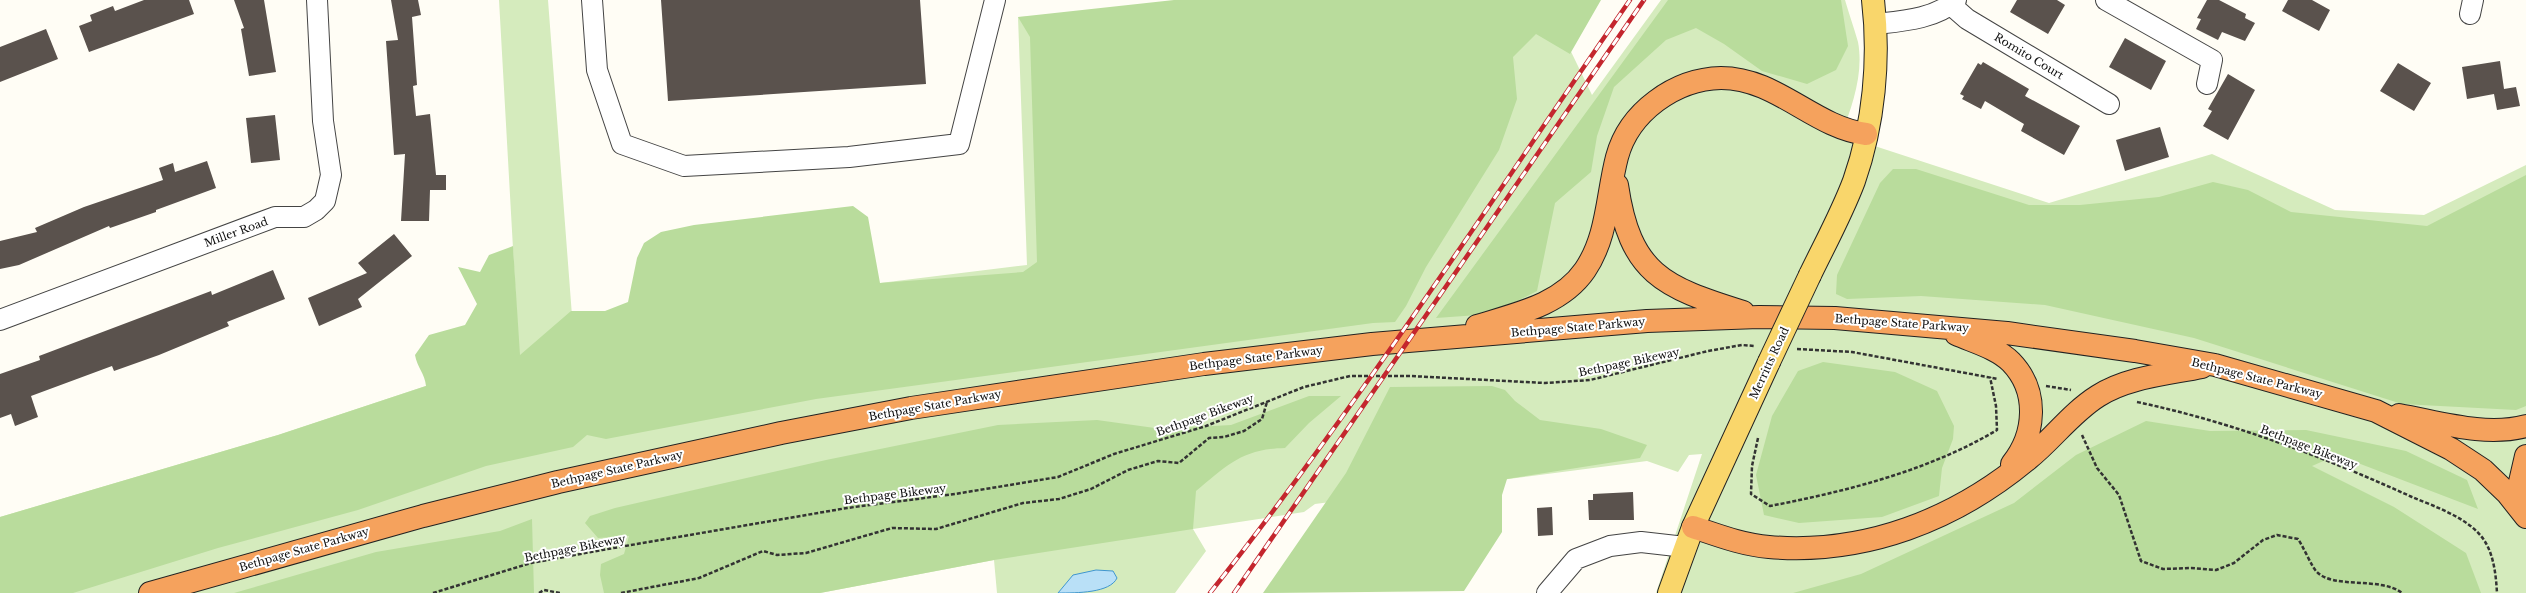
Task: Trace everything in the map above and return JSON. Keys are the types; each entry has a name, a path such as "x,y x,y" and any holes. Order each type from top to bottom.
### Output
{"highway":[{"path":"1436,338 1531,309 1561,293 1574,282 1585,270 1599,242 1622,144 1645,112 1656,100 1670,92 1703,80 1739,79 1758,84 1830,124 1866,134"},
{"path":"1615,172 1620,209 1629,237 1648,266 1660,277 1690,295 1759,317"},
{"name":"Bethpage State Parkway","path":"150,593 423,516 558,482 782,433 911,408 1096,379 1300,352 1436,338 1647,321 1759,317 1835,318 1935,325 2073,342 2215,365 2376,411 2480,429 2517,429 2526,426"},
{"path":"1935,325 2001,355 2011,362 2025,383 2031,410 2027,439 2022,452 1999,480"},
{"path":"1693,527 1768,547 1810,548 1859,542 1910,530 1955,510 1999,480 2028,459 2073,416 2098,396 2143,379 2215,365"},
{"name":"Bethpage State Parkway","path":"2376,411 2451,449 2483,470 2507,493 2526,517"},
{"path":"2526,456 2520,482 2526,517"}],"main road":[{"name":"Merritts Road","path":"1669,593 1685,547 1763,354 1810,275 1854,180 1866,134 1874,85 1876,24 1873,0"}],"street":[{"name":"Miller Road","path":"0,320 275,217 304,217 321,206 325,201 331,175 324,121 317,0"},
{"path":"592,0 597,70 622,144 684,166 849,157 959,144 995,0"},
{"path":"2106,0 2212,60 2207,84"},
{"path":"1876,24 1910,20 1954,2"},
{"name":"Romito Court","path":"1954,2 1967,19 2109,104"},
{"path":"1547,593 1576,559 1610,546 1641,542 1685,547"}],"path":[{"name":"Bethpage Bikeway","path":"433,593 531,564 602,550 757,522 955,494 1058,477 1114,454 1206,426 1304,386 1350,376 1410,376 1545,383 1590,380 1708,351 1742,345 1763,354"},
{"path":"1758,435 1752,466 1751,494 1770,506 1844,491 1965,450 1997,430 1996,406 1990,378 1852,352 1793,349"},
{"path":"2098,396 2062,388 2097,468 2119,495 2141,561 2163,570 2191,568 2216,570 2234,563 2263,540 2277,535 2298,539 2316,572 2333,580 2375,583 2398,589 2402,593"},
{"path":"621,593 699,578 763,551 777,555 806,553 892,528 936,529 1023,503 1058,499 1091,489 1128,470 1158,461 1179,463 1209,438 1224,437 1244,430 1262,419 1267,401"},
{"name":"Bethpage Bikeway","path":"2136,402 2171,410 2264,437 2334,463 2445,512 2471,527 2485,541 2496,573 2497,593"},
{"path":"539,593 544,590 560,593"}],"green space":[{"path":"499,0 548,0 574,342 880,283 1027,265 1018,17 1546,0 1592,95 1661,0 1845,0 1858,42 1859,66 1856,90 1841,135 2049,203 2212,154 2335,210 2424,215 2526,165 2526,593 1656,593 1702,454 1689,455 1678,472 1647,461 1315,504 1304,512 1193,529 1206,551 1175,593 997,593 994,560 820,593 0,593 0,517 278,435 519,355"},
{"path":"1174,0 1601,0 1570,54 1536,34 1513,57 1517,99 1499,150 1426,267 1406,306 1395,322 1373,323 816,399 606,439 587,435 573,447 486,466 358,510 218,548 73,593 0,593 0,517 278,435 426,386 415,355 429,335 465,325 477,304 458,267 480,272 489,255 513,246 520,355 571,311 605,311 628,302 637,258 644,243 661,232 694,225 853,206 868,217 880,283 1023,272 1037,262 1030,37 1018,17"},
{"path":"1668,0 1841,0 1848,46 1836,70 1807,84 1762,71 1724,44 1696,28 1666,40 1614,87 1597,136 1591,172 1555,203 1537,291 1492,314 1436,318"},
{"path":"1893,169 1916,169 2029,205 2080,205 2159,197 2213,182 2248,190 2291,212 2427,226 2526,175 2526,406 2516,410 2402,404 2194,338 2045,305 1921,296 1847,299 1836,294 1837,275 1880,183"},
{"path":"1823,362 1895,372 1937,391 1954,426 1953,439 1942,468 1939,496 1882,517 1799,523 1764,515 1756,475 1772,416 1798,371"},
{"path":"1492,386 1505,390 1515,401 1540,420 1601,429 1647,445 1640,458 1507,479 1502,495 1502,532 1464,591 1263,593 1346,473 1390,387"},
{"path":"1309,396 1341,396 1309,423 1285,448 1257,451 1246,455 1217,473 1196,491 1193,529 994,560 820,593 604,593 600,575 601,564 624,554 629,536 598,538 585,523 590,516 615,508 826,460 998,425 1097,420 1162,429 1231,425"},
{"path":"2146,421 2210,431 2306,430 2406,451 2467,480 2478,509 2337,455 2312,466 2394,507 2466,553 2481,593 1793,593 1861,574 2014,503 2076,455"},
{"path":"532,519 534,593 234,593 376,552 500,531"}],"water":[{"path":"1096,570 1113,571 1117,578 1108,587 1092,591 1058,593 1073,575"}],"building":[{"path":"144,0 189,0 194,14 89,52 79,26 92,21 90,15 113,6 115,11"},
{"path":"234,0 264,0 276,72 249,76 241,29 244,28"},
{"path":"391,0 418,0 421,15 412,17 417,85 413,86 416,116 430,114 436,175 446,175 446,190 430,190 429,221 401,221 405,154 394,155 386,41 398,40"},
{"path":"661,0 920,0 926,84 668,101"},
{"path":"2017,0 2057,0 2065,5 2048,34 2010,12"},
{"path":"2207,0 2219,0 2246,14 2245,18 2255,23 2245,41 2222,32 2218,40 2196,29 2201,19 2197,18"},
{"path":"2288,0 2312,0 2330,10 2319,31 2282,11"},
{"path":"46,29 58,59 0,82 0,47"},
{"path":"2125,38 2166,61 2151,90 2109,67"},
{"path":"2500,61 2504,89 2516,87 2520,106 2497,110 2494,94 2467,99 2462,67"},
{"path":"1983,62 2029,89 2025,96 2080,126 2064,155 2021,131 2024,124 1985,101 1981,109 1962,99 1964,96 1960,94 1978,63 1981,65"},
{"path":"2398,63 2431,83 2414,111 2380,91"},
{"path":"2228,74 2255,90 2228,140 2203,126 2212,111 2208,109"},
{"path":"275,115 280,160 251,163 246,118"},
{"path":"2160,127 2169,157 2125,171 2116,140"},
{"path":"207,161 216,188 156,210 156,212 110,228 109,226 19,265 0,269 0,241 37,232 35,228 84,207 163,180 159,168 173,163 175,172"},
{"path":"394,234 412,256 358,299 362,307 319,326 308,298 367,273 358,263"},
{"path":"273,270 285,299 227,322 229,326 159,355 114,371 112,366 31,396 38,417 15,426 11,414 0,418 0,374 40,360 39,356 211,291 212,295"},
{"path":"1633,492 1634,520 1589,520 1588,500 1593,500 1593,494"},
{"path":"1552,507 1553,535 1538,536 1537,508"}],"railway":[{"path":"1210,593 1320,448 1424,300 1630,0"},
{"path":"1234,593 1644,0"}]}
